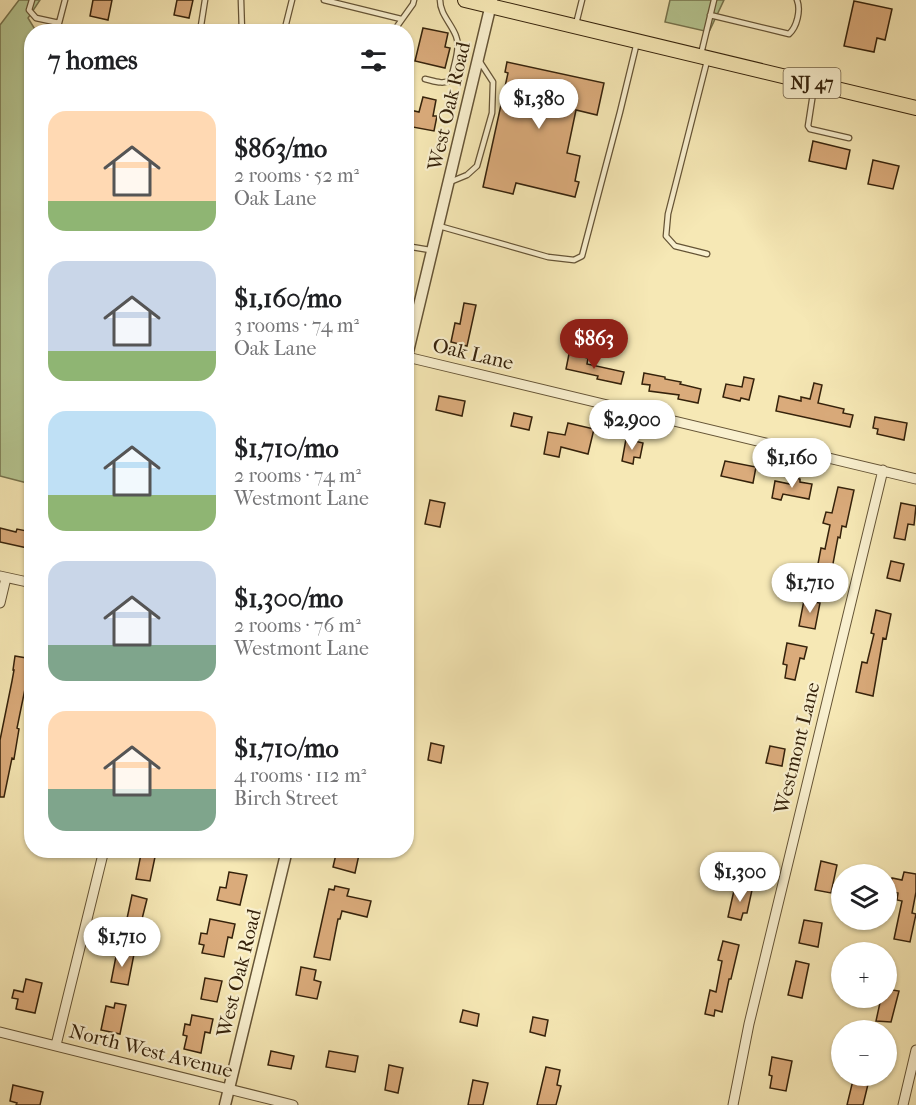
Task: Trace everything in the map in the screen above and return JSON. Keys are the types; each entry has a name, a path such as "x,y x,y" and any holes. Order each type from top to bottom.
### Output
{"main road":[{"name":"NJ 47","path":"465,0 492,3 576,27 916,108"}],"street":[{"name":"West Oak Road","path":"414,329 492,3"},
{"name":"Oak Lane","path":"414,360 916,479"},
{"name":"Westmont Lane","path":"733,1105 752,1013 883,470"},
{"path":"0,603 3,577 24,581"},
{"path":"56,1045 102,858"},
{"name":"West Oak Road","path":"225,1105 285,858"},
{"name":"North West Avenue","path":"0,1032 293,1105"},
{"path":"903,1105 916,1050"}],"lane":[{"path":"32,0 29,10 36,18 59,23 65,0"},
{"path":"201,24 205,0"},
{"path":"241,0 242,24"},
{"path":"286,24 292,0"},
{"path":"324,0 401,19"},
{"path":"398,24 414,0"},
{"path":"426,79 442,83 450,80 457,48 457,38 440,8 440,0"},
{"path":"576,27 582,0"},
{"path":"707,254 675,246 666,236 668,214 704,58 714,0"},
{"path":"711,15 789,34 794,29 800,6 797,0"},
{"path":"438,226 548,257 574,260 582,256 637,42"},
{"path":"449,183 467,175 477,166 492,113 493,82 478,60"},
{"path":"815,84 808,126 810,129 849,138"},
{"path":"414,247 433,250"}],"green space":[{"path":"19,0 40,0 28,18 32,24 24,24 24,482 0,476 0,25"},
{"path":"670,0 724,0 709,32 665,22"}],"building":[{"path":"93,0 112,0 108,20 90,16"},
{"path":"177,0 193,0 189,18 174,15"},
{"path":"854,1 892,9 885,40 877,38 874,52 844,46"},
{"path":"423,28 448,33 445,47 450,48 445,68 415,61"},
{"path":"507,62 604,83 597,115 576,110 567,153 580,156 575,181 579,182 575,197 516,183 513,194 483,187 508,73 505,72"},
{"path":"423,97 436,100 433,116 437,116 434,131 414,127 414,111 419,112"},
{"path":"813,141 850,150 846,169 809,161"},
{"path":"873,160 899,166 893,189 868,184"},
{"path":"464,303 476,305 467,346 451,342 455,323 460,324"},
{"path":"569,354 588,358 587,364 624,372 621,384 566,369"},
{"path":"644,373 665,377 665,379 681,382 680,384 701,389 698,403 678,399 679,395 649,391 650,385 642,384"},
{"path":"744,377 754,379 749,400 741,398 740,401 723,397 726,384 742,387"},
{"path":"814,383 822,385 818,403 844,409 843,413 853,415 850,427 776,411 779,396 801,401 801,397 810,399"},
{"path":"439,396 465,401 462,416 436,410"},
{"path":"514,413 532,417 529,430 511,426"},
{"path":"875,417 907,423 904,440 877,434 878,429 873,428"},
{"path":"568,423 594,429 588,454 561,447 559,457 544,454 548,432 565,435"},
{"path":"626,439 643,443 640,458 634,457 633,464 622,461"},
{"path":"725,461 756,467 753,483 721,476"},
{"path":"791,477 800,479 800,482 812,484 809,499 783,494 781,500 772,498 775,481 790,484"},
{"path":"838,487 854,490 846,527 842,526 840,538 838,537 829,585 817,583 820,569 817,569 821,548 825,549 830,525 823,523 826,512 832,513"},
{"path":"430,500 445,503 440,527 425,524"},
{"path":"901,503 916,506 914,525 908,524 905,540 894,538"},
{"path":"0,528 16,532 17,529 24,530 24,547 0,542"},
{"path":"891,561 904,564 900,581 887,578"},
{"path":"804,600 820,603 815,629 799,626"},
{"path":"876,610 891,614 886,639 883,638 873,696 856,692 862,662 867,663 874,634 871,633"},
{"path":"787,643 807,647 804,659 800,658 795,680 785,678 787,665 783,664"},
{"path":"15,656 24,658 24,694 14,759 12,758 4,797 0,797 0,740"},
{"path":"431,743 444,746 441,763 428,760"},
{"path":"770,746 785,749 782,766 766,763"},
{"path":"140,858 155,858 150,881 136,879"},
{"path":"335,858 358,858 355,873 333,867"},
{"path":"821,861 833,864 831,864 831,893 815,890"},
{"path":"229,872 247,875 240,905 217,900 220,887 226,888"},
{"path":"904,872 916,874 916,892 912,913 916,914 910,942 894,939 902,901 897,900 897,879 902,880"},
{"path":"335,886 349,889 347,896 371,901 367,917 342,911 338,919 330,960 314,957 329,889 334,890"},
{"path":"735,886 752,890 747,913 743,913 741,920 728,917"},
{"path":"132,895 147,899 139,931 125,928"},
{"path":"210,919 235,924 232,938 228,937 224,957 202,953 204,945 199,944 201,933 207,934"},
{"path":"804,920 822,923 818,947 799,943"},
{"path":"723,941 739,945 722,1012 715,1010 714,1016 705,1014 710,990 716,992 722,961 718,960"},
{"path":"117,951 134,954 128,985 111,982"},
{"path":"796,961 809,964 802,998 788,995"},
{"path":"301,967 316,970 314,980 321,982 317,999 296,995"},
{"path":"205,978 222,981 217,1002 201,999"},
{"path":"26,979 42,983 35,1013 16,1009 18,999 12,998 14,990 23,992"},
{"path":"115,1003 126,1005 120,1034 101,1030 106,1006 114,1008"},
{"path":"879,1008 895,1008 892,1020 876,1020"},
{"path":"463,1010 479,1014 477,1026 460,1022"},
{"path":"192,1015 213,1019 210,1033 205,1032 201,1053 184,1049 187,1036 183,1035 185,1024 190,1025"},
{"path":"533,1017 548,1020 545,1036 530,1032"},
{"path":"271,1051 294,1056 291,1069 268,1065"},
{"path":"329,1051 358,1056 355,1072 326,1067"},
{"path":"772,1057 792,1061 786,1091 770,1088 772,1076 769,1075"},
{"path":"389,1065 403,1068 398,1093 385,1090"},
{"path":"546,1067 560,1070 557,1085 561,1086 556,1105 537,1105"},
{"path":"473,1080 488,1083 483,1105 468,1105"},
{"path":"13,1085 43,1092 40,1105 16,1105 17,1103 10,1101"},
{"path":"852,1086 868,1086 863,1105 847,1105"}]}
